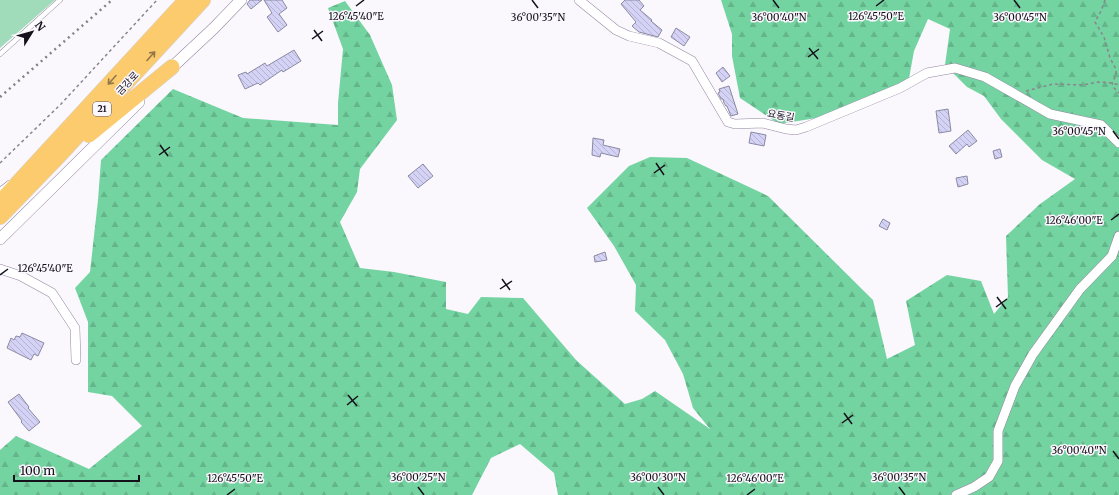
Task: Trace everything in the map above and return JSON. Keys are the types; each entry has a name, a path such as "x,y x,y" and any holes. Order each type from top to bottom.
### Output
{"highway":[{"name":"금강로","path":"0,202 186,0"},
{"name":"금강로","path":"0,217 58,157 203,0"},
{"path":"0,223 76,146 172,67"}],"street":[{"path":"0,239 241,0"},
{"name":"요동길","path":"579,0 616,30 629,36 659,43 692,61 728,122 735,124 763,123 796,130 900,88 927,73 955,68 985,77 1050,114 1101,125 1119,143"},
{"path":"956,495 974,487 989,477 998,460 998,431 1015,386 1033,354 1080,289 1112,256 1119,236"},
{"path":"0,269 21,276 52,293 75,328 76,360"}],"lane":[{"path":"0,54 60,0"},
{"path":"20,172 70,126"},
{"path":"0,190 10,181"}],"path":[{"path":"0,164 61,104 158,0"},
{"path":"1105,0 1095,22 1104,37 1110,58 1116,69 1116,75 1112,83"},
{"path":"1014,94 1053,84 1083,85 1098,82 1119,85"},
{"path":"1112,83 1114,88 1119,93"}],"green space":[{"path":"0,0 55,0 0,48"},
{"path":"721,0 1119,0 1119,495 558,495 554,473 520,444 491,458 472,495 0,495 0,450 16,436 89,469 142,426 112,396 88,392 88,322 75,288 90,272 101,160 173,89 243,118 338,125 338,103 343,49 328,8 345,1 370,35 392,85 397,120 360,169 357,192 340,222 360,268 394,272 446,282 446,309 468,314 481,297 523,298 576,360 625,404 642,399 655,391 710,429 693,408 683,374 665,340 635,311 636,285 614,246 587,208 629,166 650,157 687,158 768,196 873,300 887,359 915,345 906,301 947,275 981,281 994,314 1008,297 1006,236 1040,204 1075,179 1042,160 1001,119 984,96 967,87 945,65 950,29 928,19 914,51 908,84 823,117 779,124 740,98 732,56 732,34"}],"building":[{"path":"250,0 262,0 251,9 247,4"},
{"path":"264,0 282,0 287,8 279,14 287,25 278,32 267,17 272,13"},
{"path":"625,0 639,0 644,6 640,10 662,30 658,37 639,32 632,26 636,22 621,4"},
{"path":"676,28 690,37 684,46 671,37"},
{"path":"294,50 301,61 283,72 282,70 260,85 258,83 245,89 238,75 246,72 247,74 265,63 267,66"},
{"path":"723,67 730,76 722,82 716,73"},
{"path":"729,86 738,114 731,116 727,106 718,93 720,92 719,89"},
{"path":"948,109 951,131 939,133 936,111"},
{"path":"968,130 977,141 969,147 967,144 956,154 949,146"},
{"path":"751,132 766,135 764,146 749,143"},
{"path":"593,138 604,140 603,145 620,149 618,157 601,153 600,157 592,155"},
{"path":"1000,149 1002,157 995,159 993,151"},
{"path":"423,164 433,176 418,188 408,176"},
{"path":"967,176 968,184 958,187 956,178"},
{"path":"883,219 890,223 887,230 879,226"},
{"path":"605,252 607,260 595,262 594,256"},
{"path":"22,333 44,343 38,356 34,354 31,360 7,348 11,338 14,340 16,336 20,337"},
{"path":"19,394 40,422 29,431 21,422 22,421 8,402"}],"railway":[{"path":"0,97 112,0"}]}
